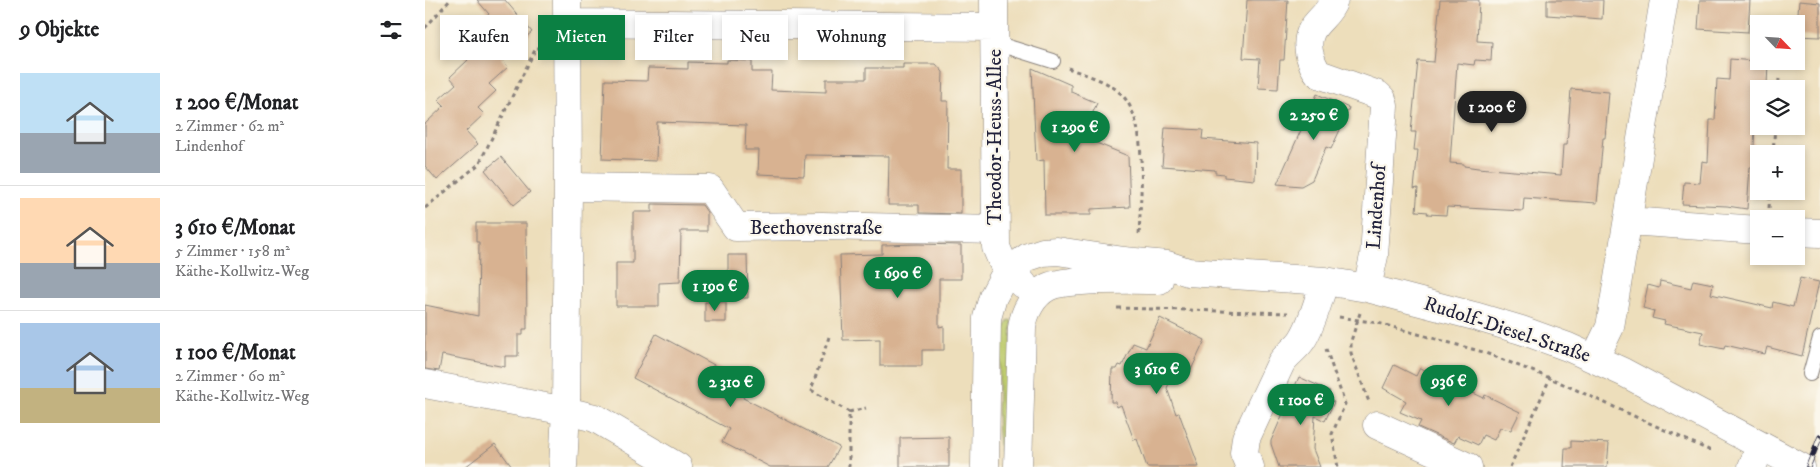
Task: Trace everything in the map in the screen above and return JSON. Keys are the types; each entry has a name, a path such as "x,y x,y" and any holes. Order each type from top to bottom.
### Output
{"street":[{"name":"Theodor-Heuss-Allee","path":"994,0 996,247 1002,261 1035,298"},
{"name":"Lindenhof","path":"1334,0 1312,29 1309,39 1313,67 1319,74 1378,95 1382,99 1384,106 1373,256 1367,288"},
{"path":"1595,358 1610,327 1664,0"},
{"path":"625,25 994,37"},
{"path":"563,467 566,411 567,60"},
{"name":"Beethovenstraße","path":"568,187 710,189 736,227 822,226 995,230"},
{"path":"1627,222 1750,229"},
{"path":"1805,232 1820,233"},
{"name":"Rudolf-Diesel-Straße","path":"1010,270 1028,257 1043,252 1057,251 1167,265 1189,272 1325,281 1367,288 1521,330 1595,358 1756,457 1801,467"},
{"path":"985,467 987,318 993,297 1010,270"},
{"name":"Rudolf-Diesel-Straße","path":"1035,298 1049,287 1057,284 1165,280 1189,272"},
{"path":"1250,467 1244,453 1246,438 1281,363 1303,338 1325,281"},
{"path":"1018,467 1023,317 1035,298"},
{"path":"425,384 595,418 678,467"},
{"path":"1377,425 1468,467"}],"lane":[{"path":"994,37 1008,47 1053,62"},
{"path":"1810,374 1820,338"}],"path":[{"path":"425,28 450,0"},
{"path":"425,208 479,164 538,46"},
{"path":"1053,62 1111,86 1120,92 1128,103 1140,142 1141,187 1138,262"},
{"path":"1367,288 1351,341 1351,353 1377,425"},
{"path":"1116,308 1313,313 1378,323 1483,352 1550,378 1711,451"},
{"path":"1313,313 1345,404 1332,434 1338,467"},
{"path":"829,337 811,390 849,412 866,408"},
{"path":"1510,467 1550,378"},
{"path":"849,412 849,467"}],"green space":[{"path":"1009,320 1012,321 1007,460 1003,463 997,416 1002,333"}],"building":[{"path":"477,0 505,0 518,15 488,15 489,14"},
{"path":"1247,0 1288,0 1284,60 1280,60 1278,89 1258,88 1260,59 1243,58"},
{"path":"1440,0 1479,0 1477,41 1492,42 1491,61 1475,60 1474,65 1457,63 1450,163 1478,168 1561,175 1563,145 1567,145 1571,89 1609,92 1597,203 1524,198 1523,211 1447,207 1446,215 1427,214 1428,212 1416,211 1418,188 1414,189 1418,150 1414,150 1416,132 1411,132 1418,61 1434,62"},
{"path":"1547,0 1603,0 1602,19 1547,15"},
{"path":"1700,0 1750,0 1748,32 1698,29"},
{"path":"1799,1 1820,3 1820,37 1805,36 1805,15 1798,15"},
{"path":"528,27 532,32 528,35"},
{"path":"1730,59 1750,61 1750,70 1768,70 1767,80 1750,80 1750,135 1755,135 1754,145 1750,145 1747,209 1682,204 1684,182 1700,183 1702,161 1708,162 1710,120 1715,120 1717,79 1729,80"},
{"path":"468,60 503,60 508,67 489,84 496,91 478,108 484,114 466,131 478,144 437,180 425,166 425,124 444,106 438,100 456,84 450,77"},
{"path":"727,60 752,61 752,72 772,72 771,90 826,92 826,79 866,79 866,68 903,68 903,64 936,64 943,72 942,101 948,101 947,169 961,169 961,214 919,213 919,205 888,205 889,156 805,155 804,176 758,174 759,150 745,150 746,125 657,122 656,161 602,159 605,80 647,81 648,68 688,69 688,62 727,63"},
{"path":"1032,68 1071,85 1071,92 1097,103 1090,119 1094,142 1128,156 1130,207 1091,209 1091,215 1045,215 1044,160 1036,161"},
{"path":"1317,94 1349,108 1339,132 1331,149 1326,147 1312,180 1301,186 1277,184"},
{"path":"1165,128 1203,130 1202,139 1256,143 1255,180 1224,177 1224,174 1215,173 1215,170 1162,166"},
{"path":"501,157 530,192 514,205 485,170"},
{"path":"652,204 702,205 707,212 707,231 681,231 680,282 659,283 659,306 616,306 616,263 633,263 633,212 652,212"},
{"path":"476,223 526,223 527,329 523,329 523,335 518,335 518,356 505,356 505,367 442,355 439,371 425,369 425,305 478,316 479,242 476,242"},
{"path":"882,245 961,245 961,279 939,279 939,327 944,326 944,350 922,350 922,366 880,366 880,339 843,340 840,255 882,254"},
{"path":"728,255 747,255 748,298 728,298"},
{"path":"1800,278 1819,282 1802,356 1767,347 1765,354 1725,345 1724,349 1700,344 1703,332 1664,324 1665,321 1652,318 1654,311 1643,308 1648,285 1659,288 1660,281 1691,288 1693,280 1713,284 1711,294 1772,308 1773,302 1793,307"},
{"path":"705,302 726,302 726,322 705,322"},
{"path":"1160,318 1205,340 1191,370 1178,364 1167,388 1176,414 1179,413 1199,467 1147,467 1137,439 1134,440 1121,405 1117,407 1116,402 1111,402 1112,369 1117,369 1119,365 1122,366 1133,343 1146,348"},
{"path":"656,334 750,384 743,398 839,447 828,467 770,467 722,442 729,429 633,378"},
{"path":"1394,365 1416,376 1420,368 1484,398 1485,395 1520,412 1511,430 1500,428 1494,440 1483,435 1478,445 1458,436 1454,443 1418,427 1421,421 1400,412 1406,401 1383,388"},
{"path":"1299,377 1330,391 1326,399 1334,402 1325,421 1315,416 1313,449 1320,467 1279,467 1271,444"},
{"path":"949,437 949,467 900,467 900,438"},
{"path":"1571,441 1609,443 1607,467 1564,467 1565,448 1571,448"},
{"path":"495,444 512,467 465,467"}],"railway":[{"path":"1808,467 1820,437"}]}
